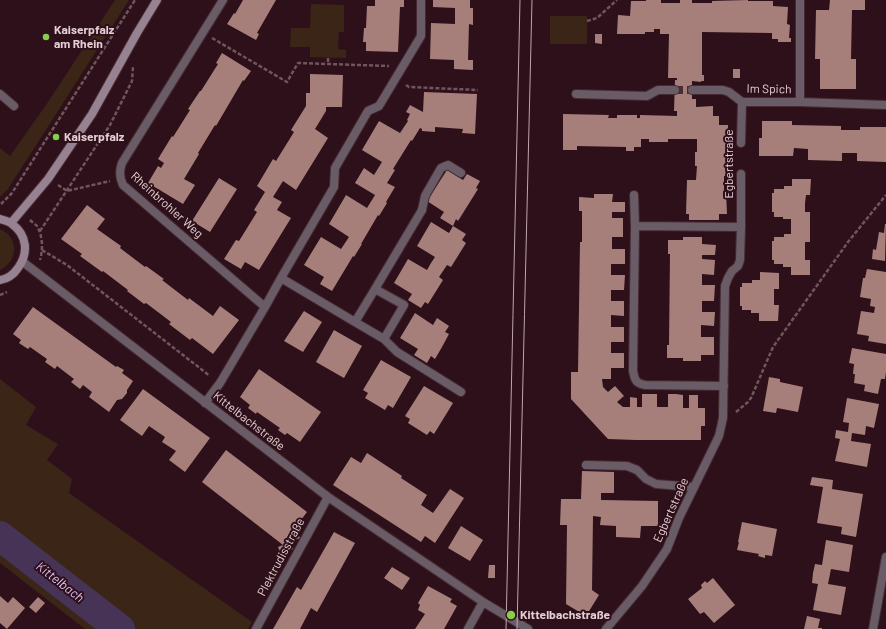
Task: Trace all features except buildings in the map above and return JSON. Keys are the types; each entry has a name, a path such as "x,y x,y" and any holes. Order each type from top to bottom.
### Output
{"main road":[{"path":"11,223 48,179 92,114 157,0"},
{"path":"0,219 11,223 20,232 24,239 26,250 23,262 15,273 0,280"}],"street":[{"name":"Rheinbrohler Weg","path":"223,0 122,163 120,178 123,185 265,307"},
{"path":"205,402 220,383 334,187 335,168 368,110 379,106 421,36 421,0"},
{"name":"Im Spich","path":"800,0 800,102"},
{"path":"576,94 647,96 658,90 675,90"},
{"name":"Im Spich","path":"692,90 724,90 742,102 800,102 886,105"},
{"path":"0,94 14,106"},
{"name":"Egbertstraße","path":"741,143 742,102"},
{"path":"355,322 422,210 425,196 441,168 448,165 461,173"},
{"name":"Egbertstraße","path":"606,629 642,586 667,548 679,518 719,436 723,418 725,286 732,271 738,266 740,260 741,174"},
{"path":"634,195 634,379 638,383 645,385 724,386"},
{"path":"635,226 741,227"},
{"name":"Kittelbachstraße","path":"23,262 328,497 483,602 528,629"},
{"path":"281,278 384,339 397,352 461,392"},
{"path":"375,289 404,306 384,339"},
{"path":"586,465 627,466 637,470 646,479 656,484 694,487"},
{"name":"Plektrudisstraße","path":"256,629 328,497"},
{"path":"873,629 886,557"},
{"path":"468,629 483,602"}],"path":[{"path":"0,204 12,193 135,0"},
{"path":"587,21 597,18 617,0"},
{"path":"203,33 287,82 298,63 402,67"},
{"path":"328,58 328,64"},
{"path":"395,79 409,87 478,90"},
{"path":"40,231 110,125 132,81"},
{"path":"48,179 67,191 120,178"},
{"path":"723,418 737,412 748,402 773,347 848,242 886,195"},
{"path":"0,204 7,204"},
{"path":"36,225 40,231 42,250 40,259"},
{"path":"42,250 67,265 213,378"}],"shaded area":[{"path":"115,0 129,0 8,189 0,197 0,148 10,156 46,105"},
{"path":"311,4 344,5 344,32 339,32 338,49 346,50 346,58 310,57 310,47 290,47 291,28 310,28"},
{"path":"550,16 587,16 587,44 550,44"},
{"path":"0,229 11,238 14,249 11,261 0,270"},
{"path":"0,379 36,407 26,425 58,444 47,460 72,479 69,493 252,622 248,629 85,629 0,563"}],"waterway":[{"name":"Kittelbach","path":"0,536 120,629"}],"tunnel":[{"path":"675,90 692,90"}],"tram line":[{"path":"506,629 520,0"},
{"path":"517,629 532,0"}],"place":[{"name":"Kaiserpfalz am Rhein","path":"46,37"},
{"name":"Kaiserpfalz","path":"56,137"},
{"name":"Kittelbachstraße","path":"511,615"}]}
